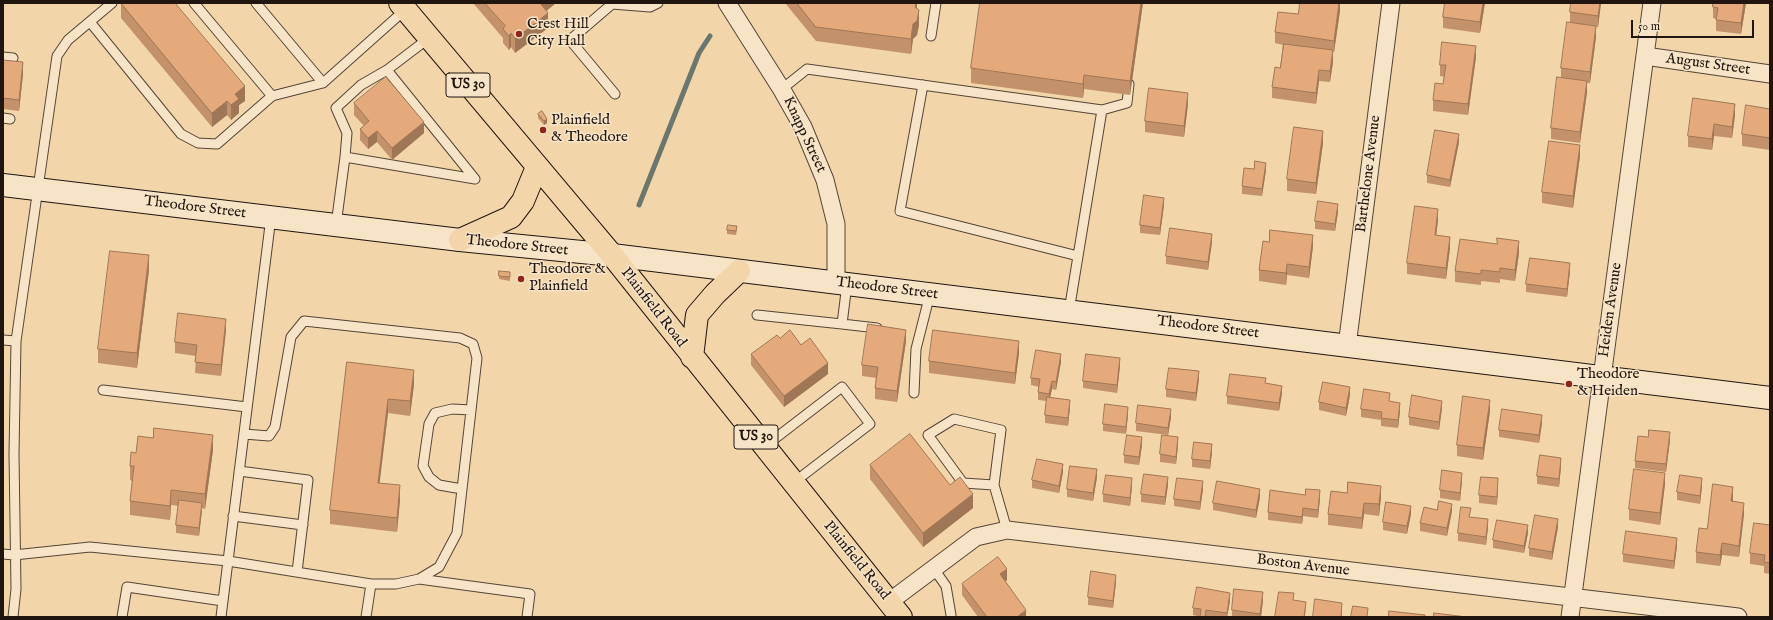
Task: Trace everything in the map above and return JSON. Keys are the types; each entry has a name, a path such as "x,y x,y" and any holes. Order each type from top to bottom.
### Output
{"main road":[{"name":"Plainfield Road","path":"403,6 536,167 612,255 692,357 895,609"},
{"path":"460,240 511,217 523,201 536,167"},
{"name":"Theodore Street","path":"3,185 460,240 612,255 1770,398"},
{"path":"692,357 696,315 739,271"}],"street":[{"name":"Knapp Street","path":"727,3 782,89 803,127 825,180 836,224 841,283"},
{"name":"Barthelone Avenue","path":"1347,346 1391,3"},
{"name":"Heiden Avenue","path":"1570,617 1652,3"},
{"name":"August Street","path":"1645,56 1770,74"},
{"name":"Boston Avenue","path":"895,609 934,569 976,538 1008,530 1738,617"}],"lane":[{"path":"13,617 16,589 14,555 16,341 57,56 68,40 112,3"},
{"path":"194,3 272,96"},
{"path":"256,3 323,83"},
{"path":"614,94 570,40 612,4 650,7 658,3"},
{"path":"931,36 936,3"},
{"path":"90,22 181,134 198,143 217,144 272,96 323,83 403,6"},
{"path":"336,225 347,133 336,108 361,85 387,70 429,38"},
{"path":"3,57 13,58"},
{"path":"782,89 807,69 1102,110 1126,103 1131,72"},
{"path":"345,157 475,178 387,70"},
{"path":"923,85 900,211 1078,256"},
{"path":"1069,311 1102,110"},
{"path":"221,617 271,217"},
{"path":"841,283 842,324"},
{"path":"914,393 916,349 930,294"},
{"path":"757,315 877,328"},
{"path":"244,434 269,436 275,427 291,337 304,321 460,338 473,344 478,358 457,532 439,567 419,580"},
{"path":"3,340 16,341"},
{"path":"764,447 842,387 870,424 793,482"},
{"path":"103,390 247,407"},
{"path":"462,490 438,485 429,477 423,466 429,424 435,413 452,409 471,410"},
{"path":"994,485 964,483 928,436 954,419 1001,430 994,485 1008,530"},
{"path":"239,471 308,480 297,572"},
{"path":"233,516 303,525"},
{"path":"3,554 14,555 90,546 228,561 371,584 396,584 419,580 530,594 527,617"},
{"path":"934,569 946,586 950,616"},
{"path":"366,617 371,584"},
{"path":"122,617 127,587 223,601"}],"building":[{"path":"121,3 175,3 245,86 235,94 239,99 231,105 227,101 212,113"},
{"path":"485,3 540,3 548,13 515,39 511,33 509,36 503,29 505,26"},
{"path":"797,3 916,3 915,7 919,10 917,21 913,24 911,39 816,27"},
{"path":"980,3 1141,3 1130,81 1084,75 1083,84 971,68"},
{"path":"1300,3 1339,3 1334,41 1275,32 1278,12 1298,14"},
{"path":"1445,3 1483,3 1480,22 1443,17"},
{"path":"1571,3 1600,3 1598,16 1570,12"},
{"path":"1713,3 1744,3 1741,23 1716,20 1718,8 1713,7"},
{"path":"1567,22 1596,26 1590,72 1561,68"},
{"path":"1442,42 1476,46 1468,104 1433,100 1435,83 1443,84 1446,65 1440,65"},
{"path":"1284,44 1333,50 1330,71 1319,70 1316,93 1272,87 1275,67 1280,68"},
{"path":"3,60 23,62 19,100 3,98"},
{"path":"386,77 424,122 392,148 377,131 368,138 360,129 369,121 354,103"},
{"path":"1557,77 1587,81 1580,132 1551,128"},
{"path":"1149,88 1188,93 1184,126 1145,121"},
{"path":"1693,98 1735,104 1732,127 1714,124 1712,139 1688,136"},
{"path":"1746,105 1770,109 1770,138 1742,134"},
{"path":"542,111 547,119 544,121 538,114"},
{"path":"1294,127 1323,131 1316,183 1287,179"},
{"path":"1435,130 1459,134 1450,180 1427,175"},
{"path":"1549,141 1580,145 1573,196 1542,192"},
{"path":"1255,161 1266,163 1262,189 1242,186 1244,168 1254,169"},
{"path":"1144,195 1164,198 1160,228 1140,225"},
{"path":"1318,201 1338,204 1335,224 1315,221"},
{"path":"1415,206 1438,209 1435,235 1450,237 1446,268 1407,263"},
{"path":"728,225 737,226 736,231 727,230"},
{"path":"1170,228 1212,234 1208,262 1166,256"},
{"path":"1270,230 1313,235 1309,267 1287,264 1286,273 1259,270 1263,241 1269,242"},
{"path":"1497,238 1519,241 1515,270 1500,268 1500,272 1481,270 1481,274 1455,271 1460,239 1497,244"},
{"path":"110,251 149,255 137,353 98,349"},
{"path":"1530,258 1570,263 1567,289 1526,284"},
{"path":"499,271 510,272 510,277 499,276"},
{"path":"178,313 226,319 221,365 195,362 197,345 175,342"},
{"path":"868,324 906,330 897,391 875,388 878,367 862,365"},
{"path":"790,330 801,345 810,338 828,363 784,396 751,354 777,335 780,338"},
{"path":"933,330 1019,341 1015,373 929,361"},
{"path":"1036,350 1061,354 1056,382 1052,381 1049,394 1038,392 1040,379 1031,378"},
{"path":"1086,354 1120,358 1117,385 1083,381"},
{"path":"347,362 414,370 410,401 388,399 378,483 400,485 397,518 330,510"},
{"path":"1169,368 1199,371 1196,393 1166,389"},
{"path":"1230,374 1266,378 1265,383 1282,386 1279,403 1227,396"},
{"path":"1323,382 1350,387 1346,408 1319,402"},
{"path":"1364,389 1390,393 1389,401 1400,403 1398,420 1381,418 1382,412 1361,409"},
{"path":"1412,395 1442,401 1439,422 1409,417"},
{"path":"1463,396 1490,400 1483,448 1457,445"},
{"path":"1047,397 1070,400 1068,418 1045,415"},
{"path":"1105,404 1128,407 1126,427 1103,424"},
{"path":"1138,405 1171,409 1168,428 1136,423"},
{"path":"1502,409 1542,415 1539,435 1499,430"},
{"path":"154,428 213,435 205,494 171,490 170,506 130,501 134,466 130,466 131,452 136,453 138,436 153,438"},
{"path":"1649,430 1670,432 1666,464 1635,461 1638,436 1648,437"},
{"path":"910,434 950,485 960,477 973,494 923,533 870,465"},
{"path":"1127,435 1142,437 1139,457 1124,455"},
{"path":"1162,435 1178,437 1176,457 1160,454"},
{"path":"1194,442 1212,444 1210,461 1192,459"},
{"path":"1540,455 1561,458 1559,479 1537,476"},
{"path":"1037,459 1063,464 1059,486 1032,480"},
{"path":"1070,466 1097,469 1093,493 1067,489"},
{"path":"1634,469 1665,473 1660,513 1629,509"},
{"path":"1442,470 1462,473 1460,493 1440,490"},
{"path":"1144,474 1168,477 1165,497 1141,494"},
{"path":"1106,475 1132,478 1130,498 1103,494"},
{"path":"1680,475 1702,478 1700,496 1677,492"},
{"path":"1481,477 1498,478 1497,497 1479,495"},
{"path":"1177,478 1203,481 1200,502 1174,499"},
{"path":"1217,481 1260,489 1256,510 1213,503"},
{"path":"1348,482 1381,486 1379,504 1364,503 1362,518 1328,514 1331,491 1347,493"},
{"path":"1713,484 1733,487 1731,501 1744,503 1739,546 1722,543 1720,555 1696,552 1699,528 1707,529"},
{"path":"1306,489 1320,490 1318,510 1303,508 1302,517 1268,512 1270,490 1305,495"},
{"path":"179,500 202,503 199,528 176,525"},
{"path":"1439,501 1452,504 1447,528 1420,523 1424,507 1437,510"},
{"path":"1386,502 1411,506 1407,526 1383,522"},
{"path":"1461,507 1471,508 1469,517 1488,519 1486,537 1458,533"},
{"path":"1535,515 1558,519 1552,552 1529,548"},
{"path":"1497,520 1528,525 1524,546 1493,540"},
{"path":"1754,523 1770,525 1770,563 1764,562 1765,555 1750,553"},
{"path":"1626,531 1677,538 1674,561 1623,554"},
{"path":"998,557 1007,569 1000,574 1026,610 1017,617 987,617 962,584"},
{"path":"1091,571 1116,575 1113,601 1088,597"},
{"path":"1197,587 1230,593 1227,613 1206,610 1205,617 1200,617 1201,609 1193,608"},
{"path":"1234,589 1263,592 1260,614 1232,610"},
{"path":"1279,592 1294,593 1293,600 1306,602 1304,617 1275,617"},
{"path":"1315,599 1342,603 1341,617 1313,617"},
{"path":"1353,606 1368,608 1367,617 1351,617"},
{"path":"1389,611 1425,615 1425,617 1389,617"},
{"path":"1434,613 1467,617 1434,617"}],"waterway":[{"path":"639,205 699,53 710,36"}],"place":[{"name":"Crest Hill City Hall","path":"519,34"},
{"name":"Plainfield & Theodore","path":"543,130"},
{"name":"Theodore & Plainfield","path":"521,279"},
{"name":"Theodore & Heiden","path":"1569,384"}]}
